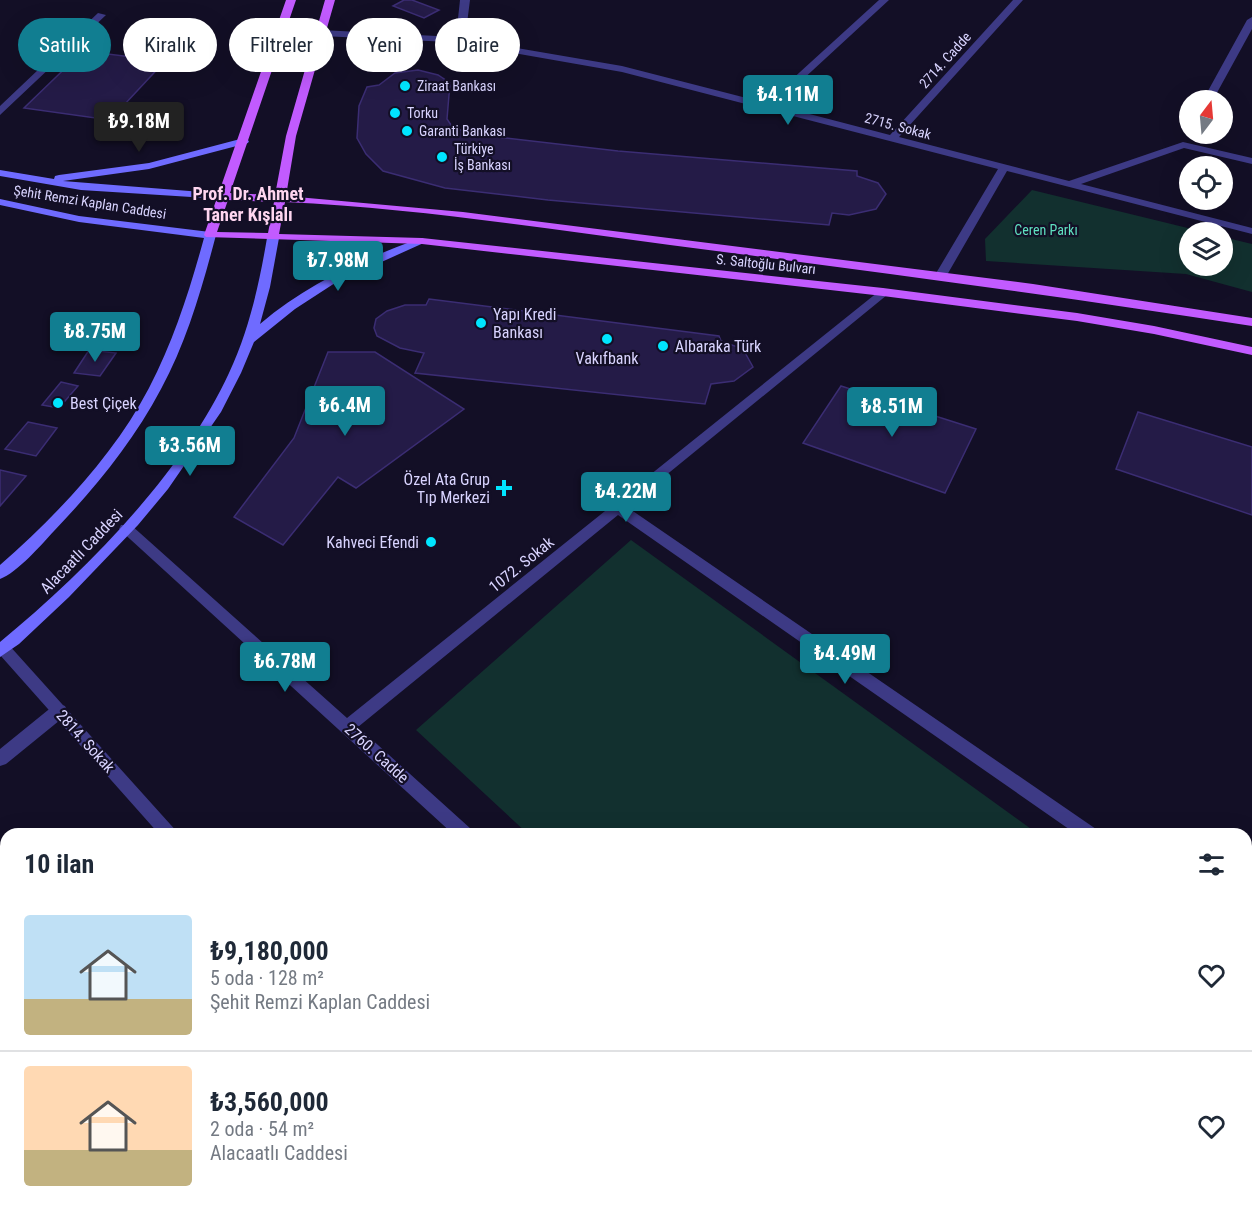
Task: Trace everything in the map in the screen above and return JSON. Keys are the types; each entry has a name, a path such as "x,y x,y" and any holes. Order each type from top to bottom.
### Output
{"main road":[{"path":"0,573 19,557 86,485 142,410 154,389 186,318 223,196 244,141 291,0"},
{"path":"325,18 330,0"},
{"path":"273,238 291,136 310,72"},
{"path":"37,180 130,170 244,141"},
{"name":"Şehit Remzi Kaplan Caddesi","path":"0,173 37,180 129,191 223,196"},
{"name":"S. Saltoğlu Bulvarı","path":"223,196 420,210 941,275 1252,321"},
{"name":"Şehit Remzi Kaplan Caddesi","path":"0,202 87,220 210,236"},
{"name":"S. Saltoğlu Bulvarı","path":"210,236 336,237 422,241 883,292 1110,322 1252,351"},
{"name":"Alacaatlı Caddesi","path":"1,650 62,596 126,529 165,485 199,439 229,390 250,339 265,291 273,238"},
{"path":"250,339 285,309 320,284 359,265 422,241"}],"street":[{"path":"463,18 465,0"},
{"path":"768,106 884,0"},
{"name":"2714. Cadde","path":"893,138 1018,0"},
{"path":"0,112 101,15"},
{"path":"1214,90 1252,20"},
{"name":"2715. Sokak","path":"334,33 435,38"},
{"name":"2715. Sokak","path":"520,51 622,69 1252,231"},
{"path":"1066,185 1184,145 1252,161"},
{"path":"941,275 1004,168"},
{"name":"1072. Sokak","path":"348,726 883,292"},
{"path":"618,508 1081,828"},
{"name":"2760. Cadde","path":"126,529 348,726 458,828"},
{"name":"2814. Sokak","path":"1,650 165,828"},
{"path":"0,759 59,711"}],"green space":[{"name":"Ceren Parkı","path":"1032,190 1179,226 1179,274 986,261 985,239"},
{"name":"Ceren Parkı","path":"1233,239 1252,244 1252,292 1193,276 1233,276"},
{"path":"631,540 1030,828 522,828 416,730"}],"building":[{"path":"404,0 412,0 439,10 424,18 393,6"},
{"path":"111,54 123,56 123,72 155,72 110,120 24,108 61,72 111,72"},
{"path":"423,71 438,75 450,83 447,119 453,128 480,135 618,151 857,171 857,176 878,183 886,194 876,209 849,215 832,213 829,225 548,200 445,188 383,171 366,154 357,138 359,106 367,87 379,85 395,73"},
{"path":"429,299 719,336 721,341 743,349 753,367 734,381 711,384 705,404 415,373 424,353 400,348 377,336 374,328 376,319 387,311 405,305 426,305"},
{"path":"89,350 116,353 100,376 74,373"},
{"path":"328,352 375,352 464,409 356,488 338,477 283,545 234,517 294,438"},
{"path":"61,382 78,386 59,408 42,405"},
{"path":"841,386 976,429 945,493 803,443"},
{"path":"1138,412 1252,447 1252,515 1116,469"},
{"path":"28,422 57,428 36,456 5,449"},
{"path":"0,470 26,476 0,506"}],"place":[{"name":"Ziraat Bankası","path":"405,86"},
{"name":"Torku","path":"395,113"},
{"name":"Garanti Bankası","path":"407,131"},
{"name":"Türkiye İş Bankası","path":"442,157"},
{"name":"Yapı Kredi Bankası","path":"481,323"},
{"name":"Vakıfbank","path":"607,339"},
{"name":"Albaraka Türk","path":"663,346"},
{"name":"Best Çiçek","path":"58,403"},
{"name":"Özel Ata Grup Tıp Merkezi","path":"504,488"},
{"name":"Kahveci Efendi","path":"431,542"}],"district":[{"name":"Prof. Dr. Ahmet Taner Kışlalı","path":"248,204"}]}
